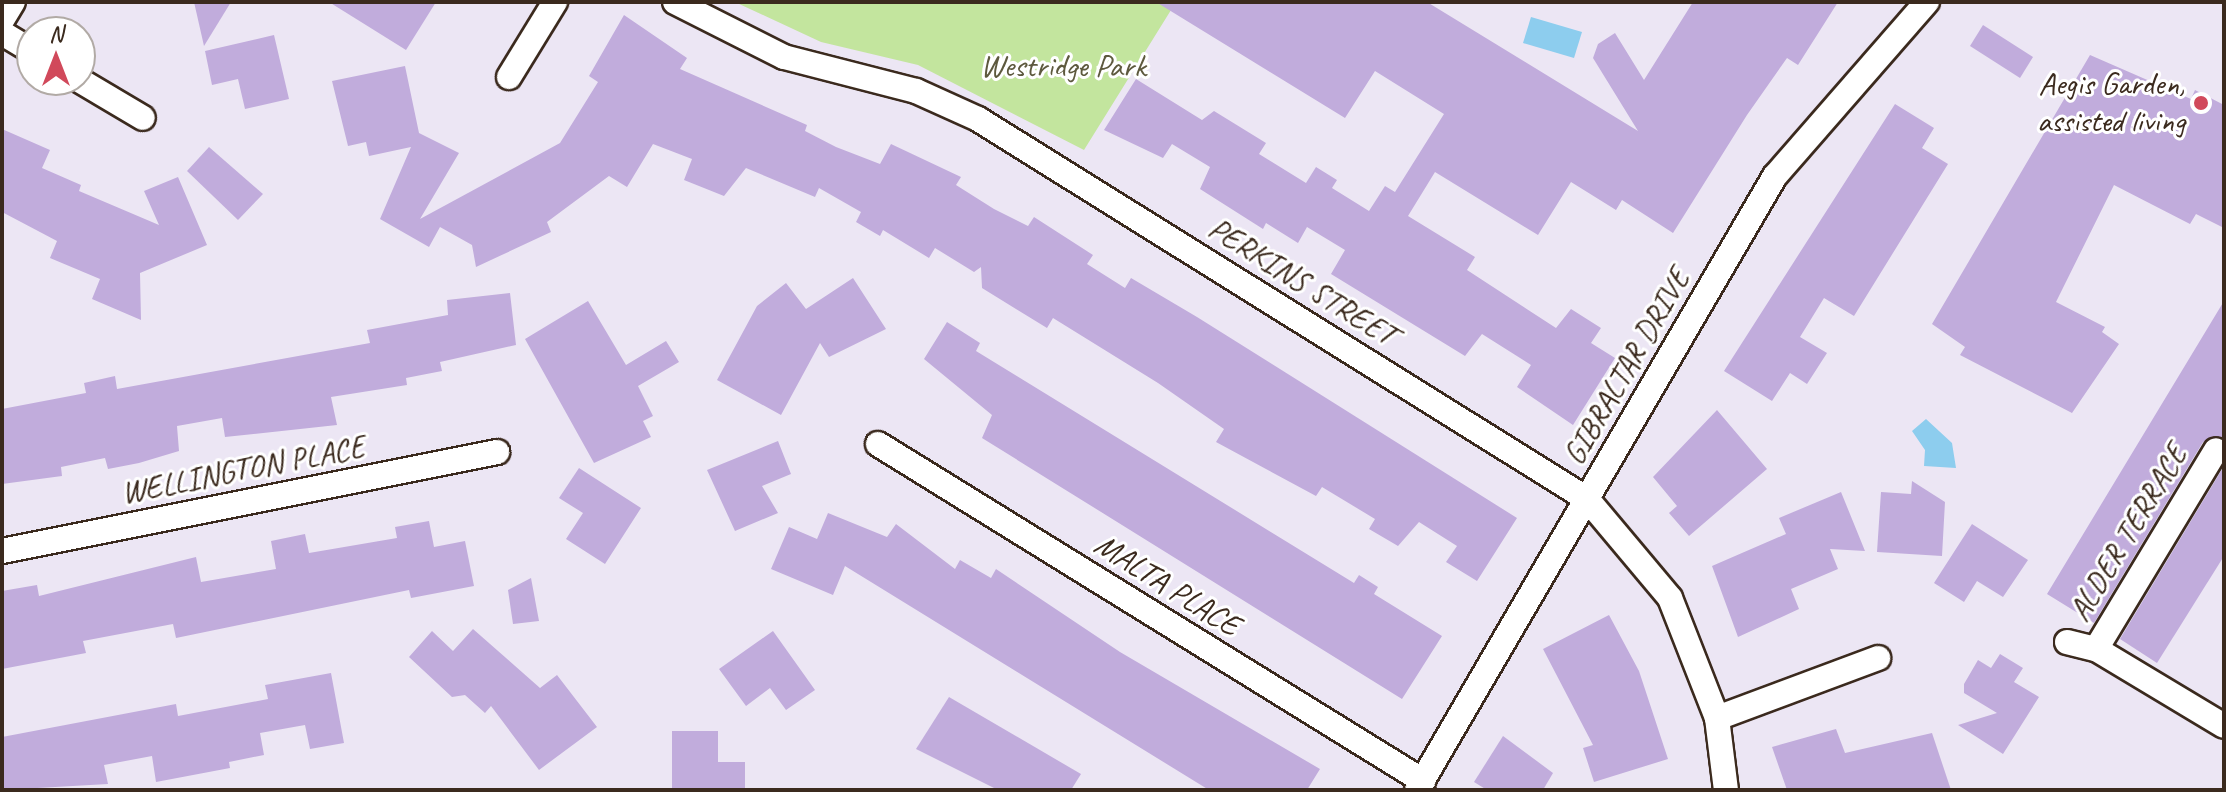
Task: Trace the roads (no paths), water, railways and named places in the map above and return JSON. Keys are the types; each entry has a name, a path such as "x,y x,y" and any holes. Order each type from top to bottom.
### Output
{"street":[{"path":"2,20 13,2"},
{"path":"509,77 555,2"},
{"name":"PERKINS STREET","path":"675,2 784,57 916,91 978,119 1587,499 1670,598 1717,718 1726,790"},
{"name":"GIBRALTAR DRIVE","path":"1420,785 1775,176 1927,2"},
{"path":"96,90 143,118"},
{"name":"MALTA PLACE","path":"878,444 1420,785"},
{"name":"ALDER TERRACE","path":"2096,649 2216,450"},
{"name":"WELLINGTON PLACE","path":"2,551 497,452"},
{"path":"2067,642 2096,649 2224,726"},
{"path":"1717,718 1878,658"}],"water":[{"path":"1531,17 1582,32 1574,58 1523,43"},
{"path":"1926,419 1952,443 1956,468 1924,466 1925,450 1912,431"}],"place":[{"name":"Aegis Garden, assisted living","path":"2201,103"}],"park label":[{"name":"Westridge Park","path":"1063,66"}]}
